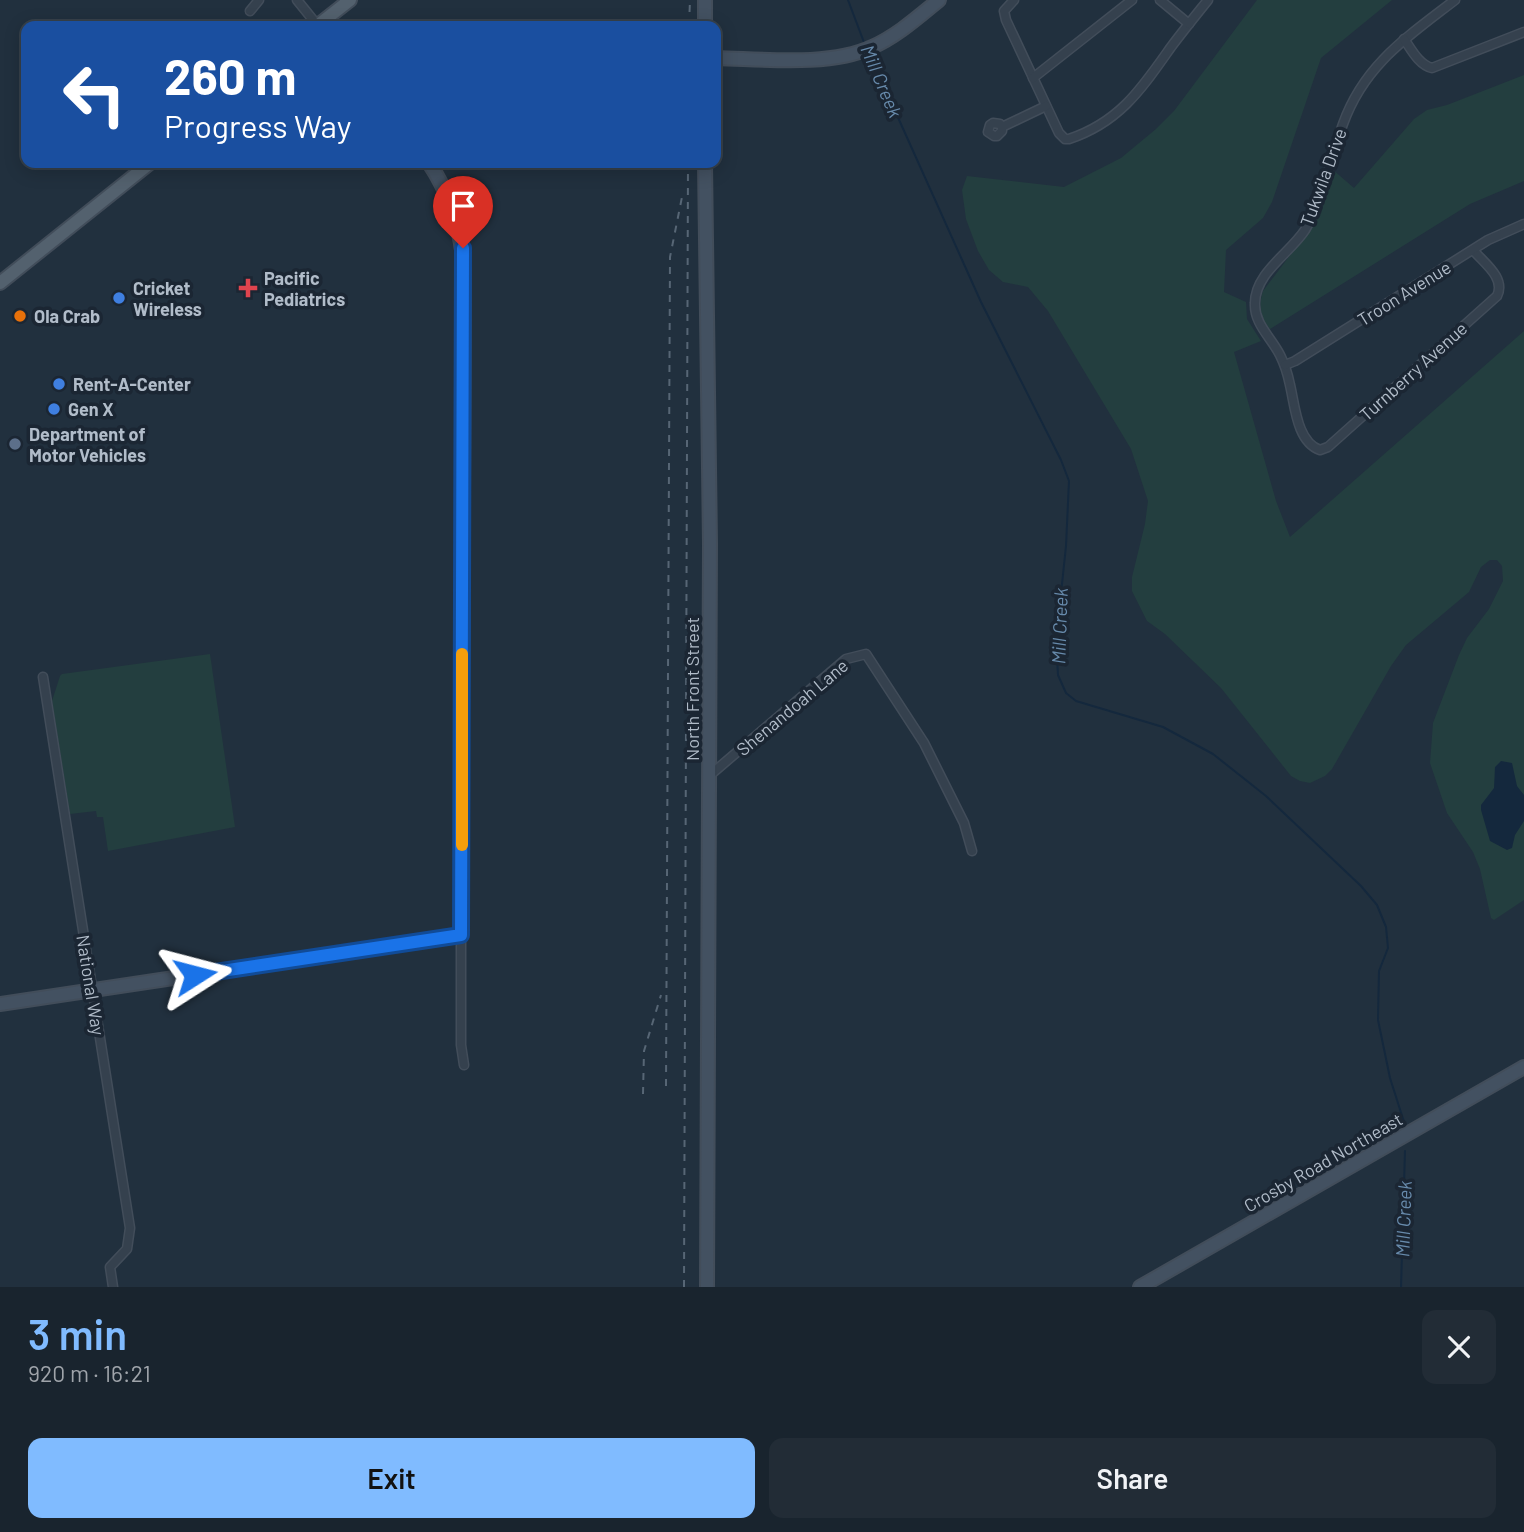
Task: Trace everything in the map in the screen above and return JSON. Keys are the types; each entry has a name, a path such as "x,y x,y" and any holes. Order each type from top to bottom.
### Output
{"main road":[{"path":"324,21 350,0"},
{"path":"0,283 144,168"}],"street":[{"path":"250,11 259,0"},
{"path":"297,0 314,21"},
{"path":"705,0 705,21"},
{"path":"721,58 832,58 860,52 874,47 939,0"},
{"path":"1014,0 1004,11 1006,20 1059,133 1065,139 1095,128 1128,104 1143,88 1208,0"},
{"path":"1033,78 1132,0"},
{"path":"1160,0 1189,24"},
{"name":"Tukwila Drive","path":"1320,450 1312,447 1303,436 1284,365 1256,317 1256,292 1261,281 1309,222 1343,123 1357,92 1377,64 1404,39 1455,0"},
{"path":"1404,39 1421,62 1432,68 1524,32"},
{"path":"1002,127 1046,106"},
{"path":"432,168 447,194 456,219 463,248 464,271 461,935 461,1045 464,1065"},
{"name":"North Front Street","path":"705,168 710,544 707,1287"},
{"name":"Troon Avenue","path":"1284,365 1295,361 1500,234 1524,224"},
{"name":"Turnberry Avenue","path":"1320,450 1328,447 1497,296 1501,287 1499,280 1473,250"},
{"name":"Shenandoah Lane","path":"709,776 846,659 866,654 924,743 964,823 972,851"},
{"name":"National Way","path":"43,677 130,1228 127,1249 110,1267 113,1287"},
{"path":"0,1004 461,935"},
{"name":"Crosby Road Northeast","path":"1140,1287 1524,1067"}],"green space":[{"path":"1257,0 1392,0 1321,58 1272,202 1263,218 1226,250 1224,292 1246,302 1247,319 1261,341 1234,352 1276,501 1290,537 1524,331 1524,900 1494,920 1491,918 1480,869 1473,852 1447,813 1430,763 1433,723 1467,638 1489,609 1503,581 1502,566 1497,560 1490,560 1481,567 1469,592 1406,645 1391,666 1332,769 1325,776 1310,783 1291,776 1221,688 1165,634 1147,621 1132,591 1132,577 1148,501 1131,449 1048,311 1028,287 1003,282 989,270 978,251 966,219 962,190 967,176 1064,187 1121,158 1174,111"},
{"path":"1524,75 1524,181 1470,204 1270,329 1261,311 1263,291 1313,225 1323,203 1332,169 1354,188 1414,119 1427,110"},
{"path":"210,654 235,827 108,851 103,817 97,817 96,811 70,814 52,701 60,676"}],"water":[{"path":"1501,761 1512,763 1517,786 1524,795 1524,821 1515,835 1512,848 1507,850 1490,841 1481,810 1481,805 1494,788 1495,767"}],"waterway":[{"name":"Mill Creek","path":"848,0 865,45"},
{"name":"Mill Creek","path":"869,53 981,302 1069,481 1066,546 1056,641 1058,675 1066,693 1076,701 1163,727 1213,754 1266,796 1361,886 1377,905 1386,927 1388,948 1379,971 1378,1020 1390,1078 1404,1122"},
{"name":"Mill Creek","path":"1401,1287 1405,1151"}],"railway":[{"path":"689,21 690,0"},
{"path":"684,1287 688,168"},
{"path":"666,1086 670,257 682,197"},
{"path":"643,1094 644,1051 661,995"}],"slow traffic":[{"path":"462,654 462,845"}],"place":[{"name":"Pacific Pediatrics","path":"248,288"},
{"name":"Cricket Wireless","path":"119,298"},
{"name":"Ola Crab","path":"20,316"},
{"name":"Rent-A-Center","path":"59,384"},
{"name":"Gen X","path":"54,409"},
{"name":"Department of Motor Vehicles","path":"15,444"}],"route":[{"path":"195,975 461,935 463,248"}]}
